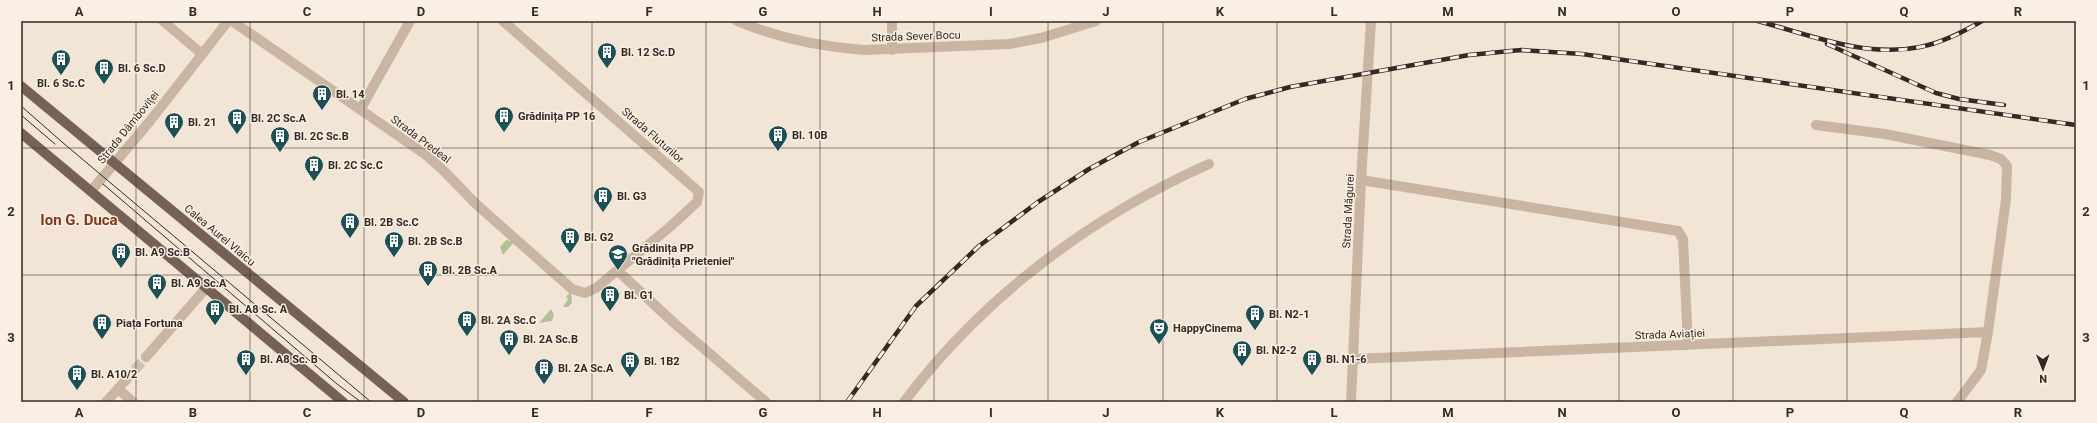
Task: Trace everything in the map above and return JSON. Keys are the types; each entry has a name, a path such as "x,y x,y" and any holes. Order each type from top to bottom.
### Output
{"main road":[{"name":"Calea Aurel Vlaicu","path":"21,86 115,162 257,283 404,402"},
{"path":"21,133 343,402"}],"street":[{"path":"163,21 202,54"},
{"name":"Strada Dâmboviței","path":"91,191 228,21"},
{"name":"Strada Predeal","path":"232,21 426,155 476,204 572,289 582,294"},
{"path":"360,110 410,21"},
{"name":"Strada Fluturilor","path":"503,21 692,184 700,195 697,202 618,271 589,292 582,294"},
{"name":"Strada Sever Bocu","path":"737,21 762,32 823,46 864,50 892,50 1020,43 1096,21"},
{"path":"892,21 892,50"},
{"name":"Strada Măgurei","path":"1352,402 1361,180 1371,21"},
{"path":"1816,125 1885,134 2001,159 2006,166 2006,199 1988,332 1981,370 1957,402"},
{"path":"904,402 919,383 974,323 1016,284 1046,260 1085,232 1136,201 1209,164"},
{"path":"1361,180 1678,231 1683,239 1688,345"},
{"path":"618,271 674,323 766,402"},
{"path":"146,357 206,288"},
{"name":"Strada Aviației","path":"1353,358 1988,332"},
{"path":"106,402 121,385 133,402"}],"green space":[{"path":"506,240 514,242 503,255 500,247"},
{"path":"571,291 572,303 568,307 563,307 568,299 566,297"},
{"path":"551,309 554,314 552,321 539,323"}],"tunnel":[{"path":"125,381 146,357"}],"tram line":[{"path":"21,106 371,402"},
{"path":"21,115 55,144"},
{"path":"103,184 337,384 361,402"}],"railway":[{"path":"1758,21 1838,43 1879,50 1899,50 1936,43 1960,33 1982,21"},
{"path":"1827,44 1936,93 1959,99 2004,105"},
{"path":"847,402 916,306 979,246 1038,202 1089,169 1139,142 1245,99 1290,87 1469,55 1521,50 1582,54 2076,125"}],"place":[{"name":"Bl. 12 Sc.D","path":"607,69"},
{"name":"Bl. 6 Sc.C","path":"61,76"},
{"name":"Bl. 6 Sc.D","path":"104,85"},
{"name":"Bl. 14","path":"322,111"},
{"name":"Grădinița PP 16","path":"504,133"},
{"name":"Bl. 2C Sc.A","path":"237,135"},
{"name":"Bl. 21","path":"174,139"},
{"name":"Bl. 10B","path":"778,152"},
{"name":"Bl. 2C Sc.B","path":"280,153"},
{"name":"Bl. 2C Sc.C","path":"314,182"},
{"name":"Bl. G3","path":"603,213"},
{"name":"Bl. 2B Sc.C","path":"350,239"},
{"name":"Bl. G2","path":"570,254"},
{"name":"Bl. 2B Sc.B","path":"394,258"},
{"name":"Bl. A9 Sc.B","path":"121,269"},
{"name":"Grădinița PP \"Grădinița Prieteniei\"","path":"618,271"},
{"name":"Bl. 2B Sc.A","path":"428,287"},
{"name":"Bl. A9 Sc.A","path":"157,300"},
{"name":"Bl. G1","path":"610,312"},
{"name":"Bl. A8 Sc. A","path":"215,326"},
{"name":"Bl. N2-1","path":"1255,331"},
{"name":"Bl. 2A Sc.C","path":"467,337"},
{"name":"Piața Fortuna","path":"102,340"},
{"name":"HappyCinema","path":"1159,345"},
{"name":"Bl. 2A Sc.B","path":"509,356"},
{"name":"Bl. N2-2","path":"1242,367"},
{"name":"Bl. A8 Sc. B","path":"246,376"},
{"name":"Bl. N1-6","path":"1312,376"},
{"name":"Bl. 1B2","path":"630,378"},
{"name":"Bl. 2A Sc.A","path":"544,385"},
{"name":"Bl. A10/2","path":"77,391"}],"district":[{"name":"Ion G. Duca","path":"79,220"}]}
